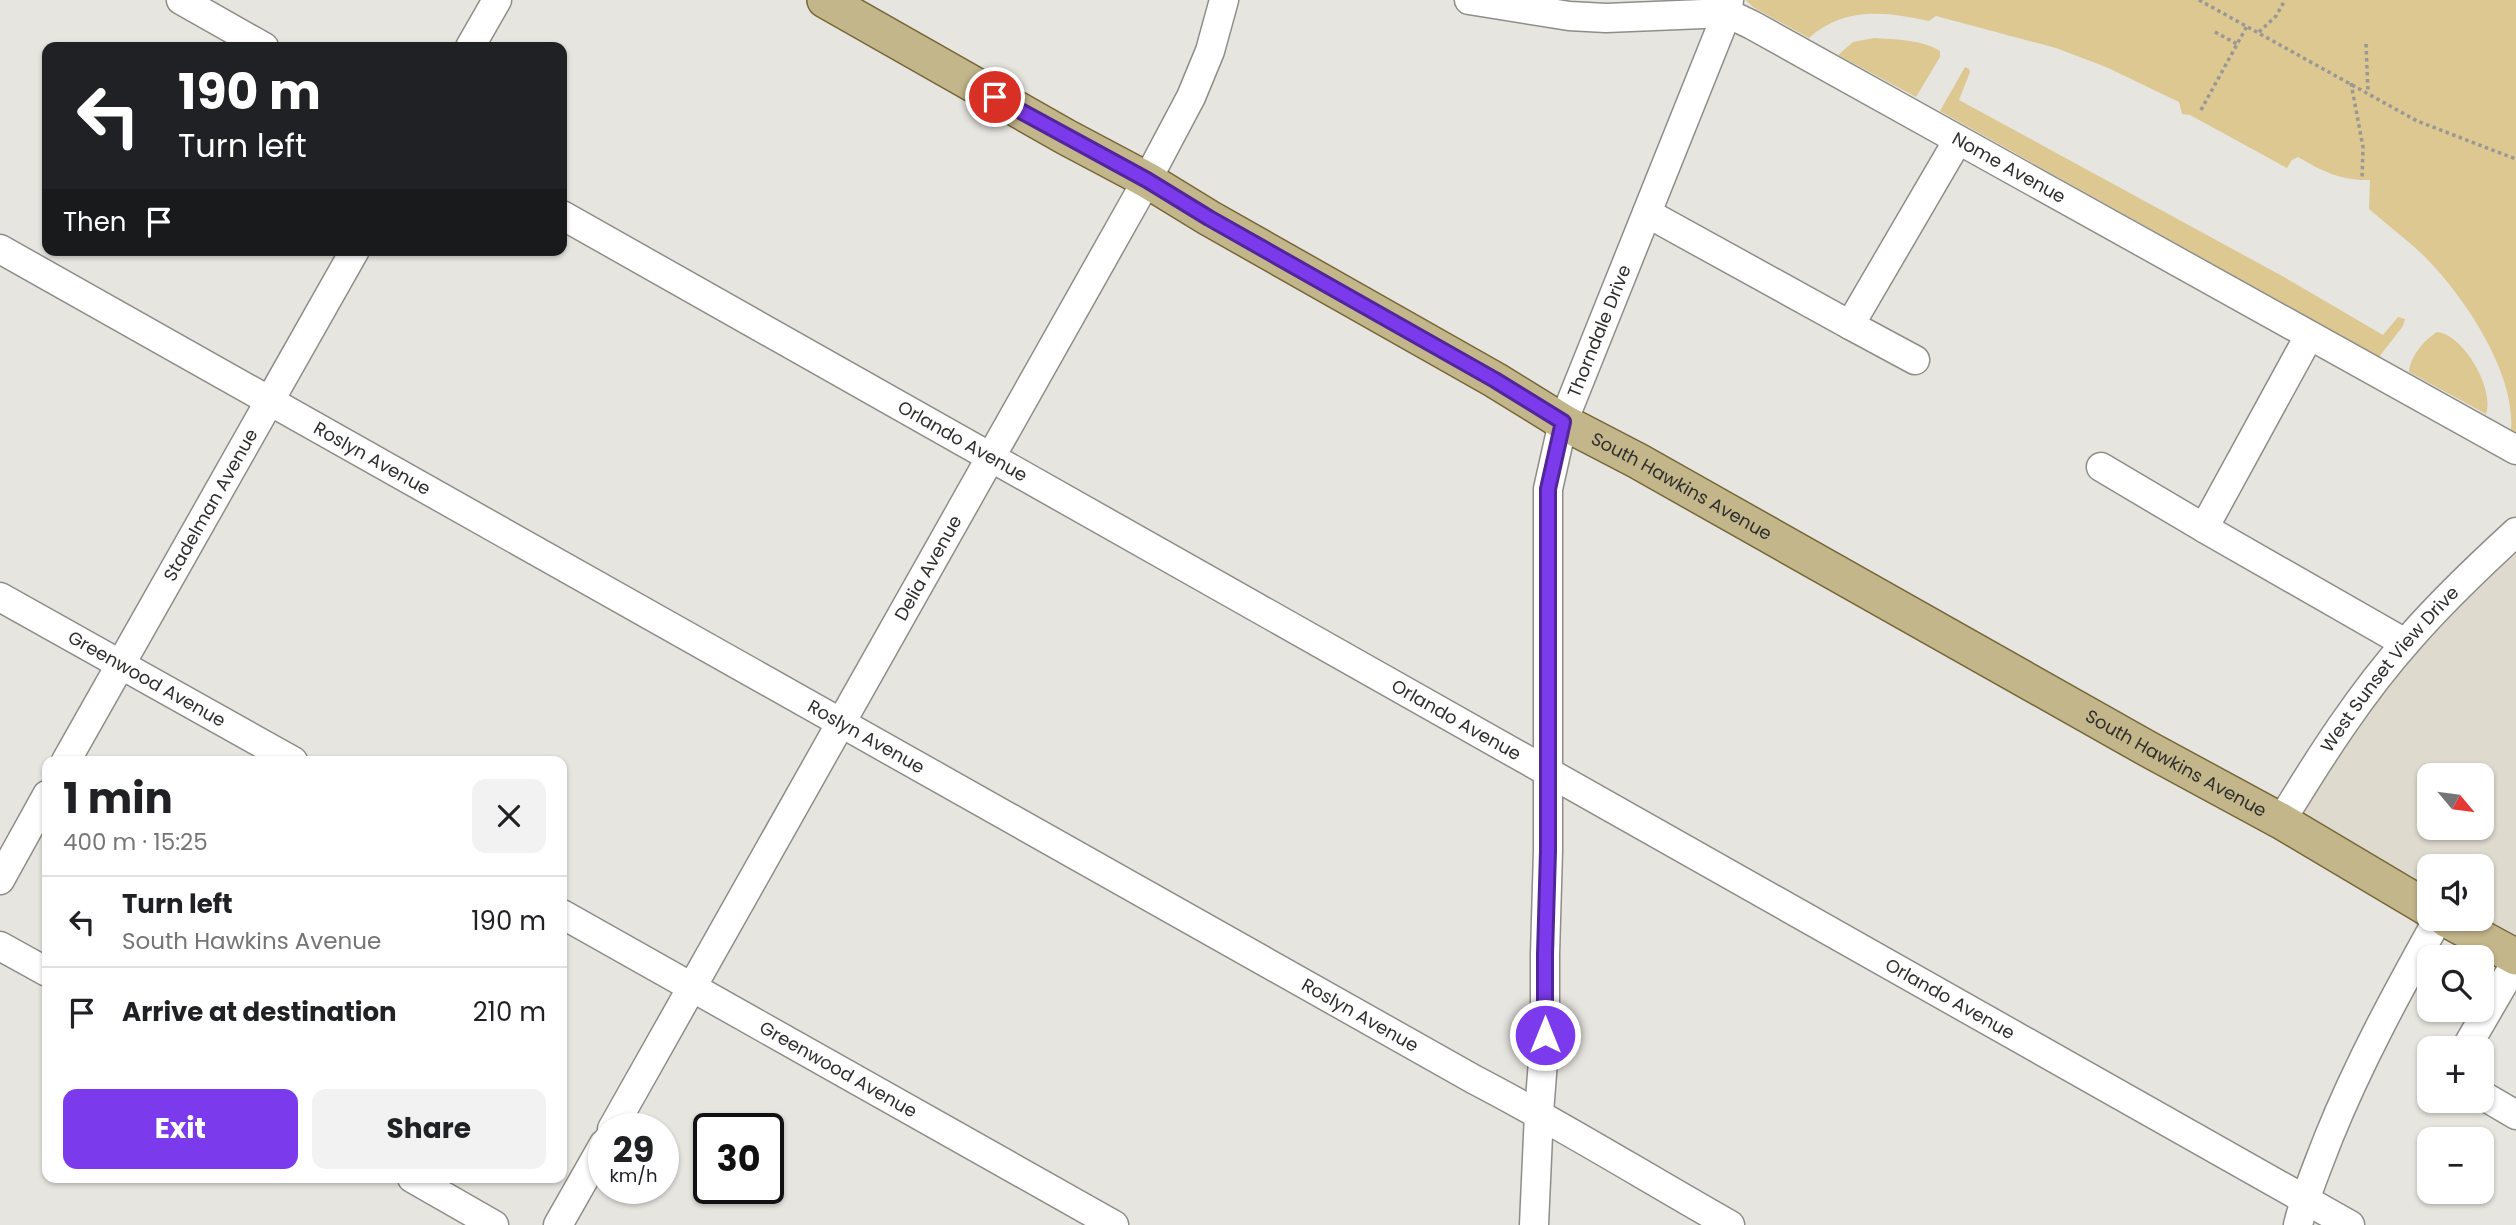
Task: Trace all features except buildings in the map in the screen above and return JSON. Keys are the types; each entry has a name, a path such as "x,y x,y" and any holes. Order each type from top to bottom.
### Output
{"main road":[{"name":"South Hawkins Avenue","path":"825,0 1147,180 1495,380 1563,422 1638,461 2160,756 2281,821 2417,902"},
{"path":"2467,931 2516,959"}],"street":[{"path":"181,0 255,42"},
{"path":"473,42 496,0"},
{"name":"Delia Avenue","path":"621,1113 1147,180 1191,97 1210,51 1224,0"},
{"name":"Nome Avenue","path":"1469,0 1569,16 1606,18 1728,7 1752,25 2516,450"},
{"name":"Thorndale Drive","path":"1534,1225 1545,1035 1548,489 1563,422 1728,7"},
{"path":"1850,325 1958,140"},
{"path":"1647,213 1916,360"},
{"name":"Orlando Avenue","path":"567,218 1435,707 1547,774 1666,838 2301,1212 2350,1225"},
{"name":"Roslyn Avenue","path":"0,248 1475,1080 1539,1113 1730,1225"},
{"name":"Stadelman Avenue","path":"69,756 352,256"},
{"path":"2204,528 2309,336"},
{"path":"2101,467 2405,643"},
{"name":"West Sunset View Drive","path":"2281,821 2338,730 2405,643 2462,582 2516,532"},
{"name":"Greenwood Avenue","path":"0,597 284,756"},
{"path":"0,880 42,804"},
{"name":"Greenwood Avenue","path":"567,917 1114,1225"},
{"path":"2301,1212 2358,1069 2431,931"},
{"path":"0,946 42,969"},
{"path":"2473,1036 2516,959"},
{"path":"2494,1102 2516,1115"},
{"path":"558,1225 588,1172"},
{"path":"421,1183 494,1225"}],"path":[{"path":"2199,0 2417,121 2516,159"},
{"path":"2259,32 2276,16 2285,0"},
{"path":"2201,110 2247,26"},
{"path":"2214,32 2237,44"},
{"path":"2366,44 2368,92"},
{"path":"2351,83 2364,147 2362,180"}],"shaded area":[{"path":"1746,0 2516,0 2516,432 2511,430 2505,383 2483,334 2437,270 2416,248 2369,209 2370,180 2349,179 2332,174 2298,157 2292,160 2287,168 2190,115 2182,114 2179,102 2106,67 2056,48 1936,16 1929,21 1882,14 1851,16 1823,28 1809,38 1753,7"},
{"path":"1874,38 1917,42 1940,51 1940,57 1916,97 1838,55 1853,42"},
{"path":"1965,67 1970,72 1959,100 2284,277 2383,335 2398,317 2405,319 2403,326 2379,357 1940,111"},
{"path":"2437,332 2457,342 2475,364 2486,391 2486,414 2409,372 2419,349"},
{"path":"2516,532 2516,957 2493,931 2494,854 2417,854 2417,902 2281,821 2319,757"}],"route":[{"path":"995,97 1147,180 1495,380 1563,422 1548,489 1545,1035"}]}
